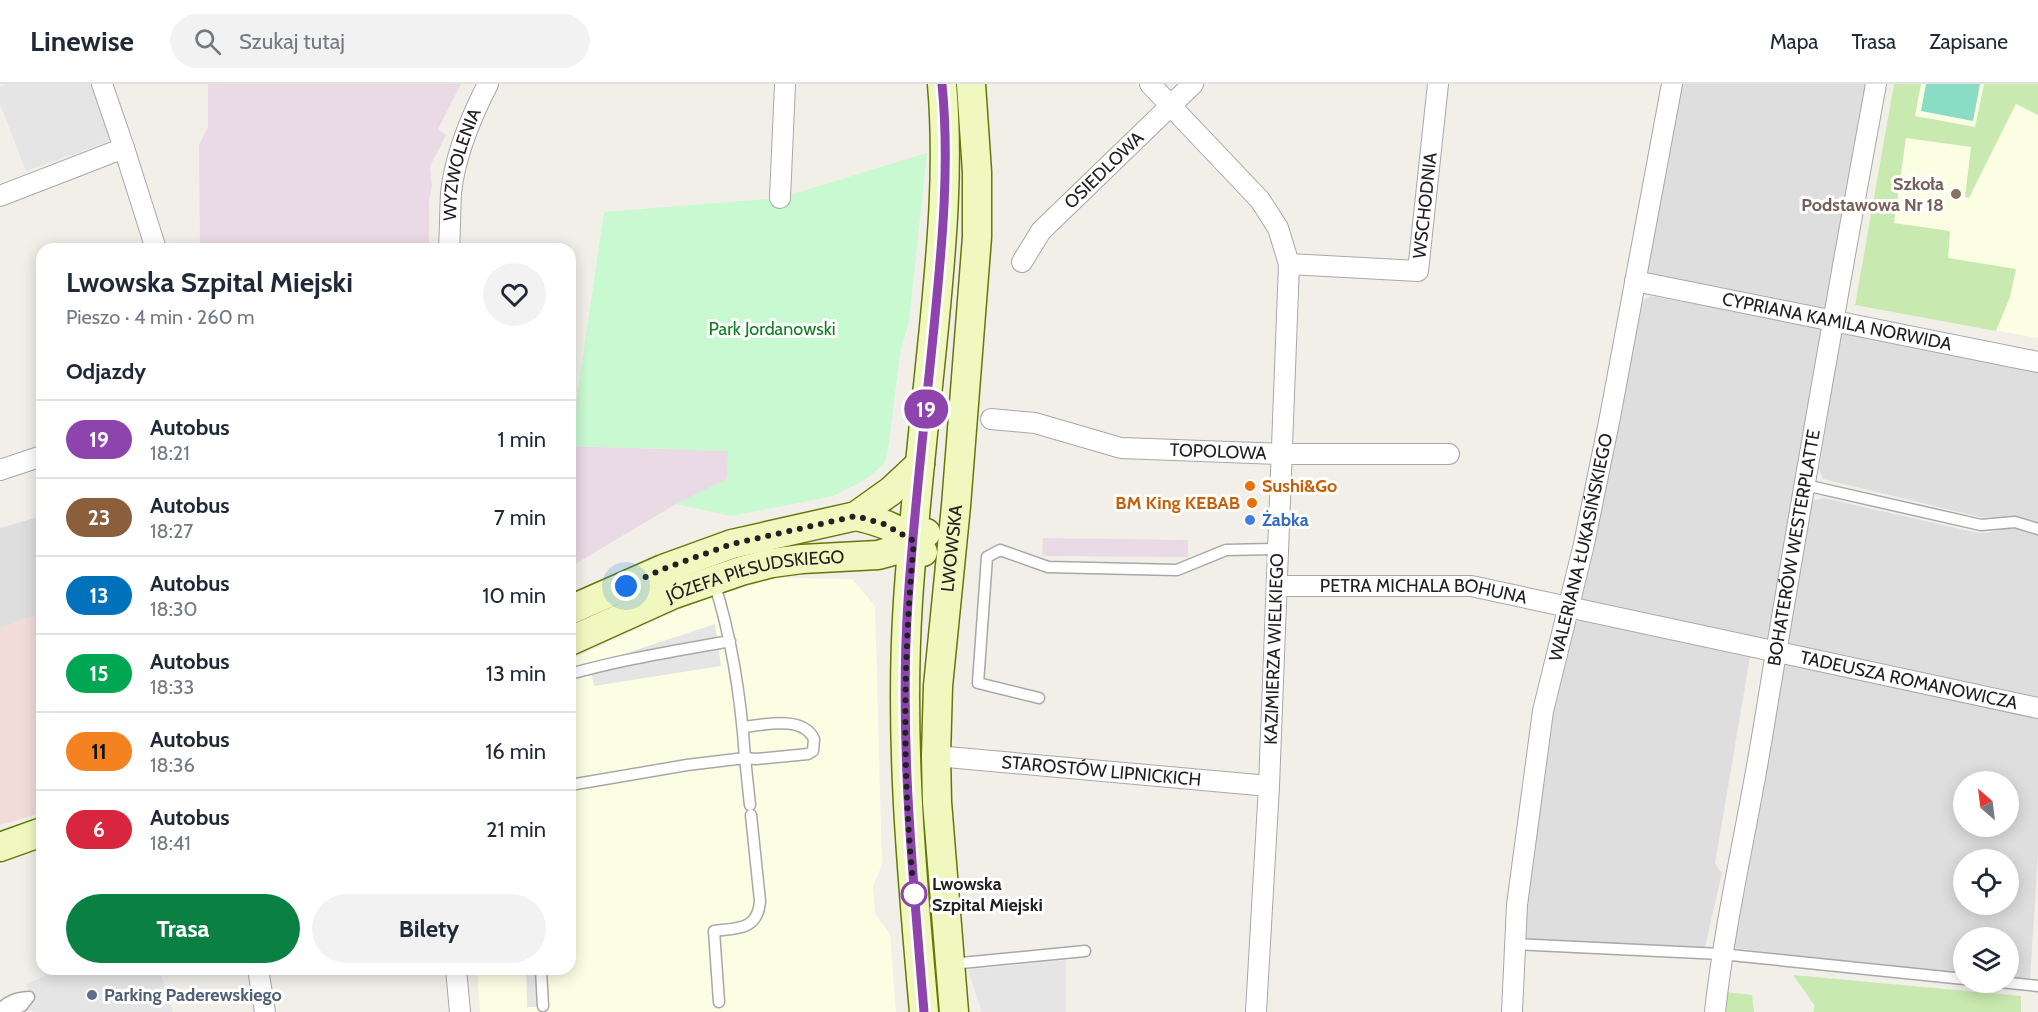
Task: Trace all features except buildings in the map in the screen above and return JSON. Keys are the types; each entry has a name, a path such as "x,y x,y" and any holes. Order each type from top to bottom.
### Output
{"main road":[{"path":"924,1012 906,789 905,671 908,601 944,226 946,174 942,84"},
{"name":"LWOWSKA","path":"954,1012 937,802 936,756 938,686 956,506 977,237 977,160 971,84"},
{"name":"JÓZEFA PIŁSUDSKIEGO","path":"576,607 663,569 732,544 856,516 891,491 921,465"},
{"name":"JÓZEFA PIŁSUDSKIEGO","path":"576,638 666,598 713,580 772,563 837,556 878,555 896,550 929,531 956,506"},
{"name":"JÓZEFA PIŁSUDSKIEGO","path":"856,516 884,524 914,541 933,567 947,596"},
{"path":"878,555 897,577 908,601"},
{"path":"0,846 36,834"}],"street":[{"path":"102,84 154,243"},
{"name":"WYZWOLENIA","path":"450,243 451,192 460,152 474,111 488,84"},
{"path":"780,198 785,84"},
{"name":"KAZIMIERZA WIELKIEGO","path":"1150,84 1260,200 1278,228 1289,264 1269,786 1256,1012"},
{"name":"OSIEDLOWA","path":"1022,262 1041,231 1193,84"},
{"name":"WSCHODNIA","path":"1289,264 1418,272 1438,84"},
{"name":"WALERIANA ŁUKASIŃSKIEGO","path":"1512,1012 1517,905 1544,711 1584,544 1672,84"},
{"name":"BOHATERÓW WESTERPLATTE","path":"1716,1012 1721,954 1750,812 1833,320 1876,84"},
{"path":"0,196 124,148"},
{"name":"CYPRIANA KAMILA NORWIDA","path":"1635,281 2038,362"},
{"name":"TOPOLOWA","path":"991,419 1035,423 1121,448 1282,454 1449,454"},
{"path":"0,470 36,458"},
{"name":"PETRA MICHALA BOHUNA","path":"1277,586 1471,586 1568,608"},
{"name":"TADEUSZA ROMANOWICZA","path":"1568,608 2038,708"},
{"name":"STAROSTÓW LIPNICKICH","path":"936,756 1269,786"},
{"path":"259,975 265,1012"},
{"path":"457,975 460,1012"}],"lane":[{"path":"1805,485 1980,525 2015,522 2038,529"},
{"path":"1039,698 978,683 987,557 1000,550 1048,567 1177,570 1226,550 1278,549"},
{"path":"713,580 726,621 743,727 760,901 759,914 752,922 734,929 714,930 720,1002"},
{"path":"576,672 652,655 730,641"},
{"path":"576,784 687,765 808,754 813,751 814,739 807,730 785,723 743,727"},
{"path":"1515,944 1721,954 1953,978"},
{"path":"950,964 1085,951"},
{"path":"541,975 543,1006"},
{"path":"2019,984 2038,986"},
{"path":"29,997 22,1006 8,1012 0,1011 5,1004 18,998 29,997"}],"shaded area":[{"path":"6,84 94,84 116,139 26,171 0,104 0,87"},
{"path":"208,84 461,84 438,129 446,135 430,166 432,186 429,201 429,243 200,243 199,145 208,127"},
{"path":"1681,84 1867,84 1827,308 1819,313 1646,273"},
{"name":"Szkoła Podstawowa Nr 18","path":"1894,84 2038,84 2038,338 1855,305"},
{"path":"1650,296 1819,325 1824,331 1771,637 1765,640 1584,604 1578,599 1641,302"},
{"path":"1847,332 2038,370 2038,525 2017,518 1980,517 1823,479 1819,469 1840,336"},
{"path":"576,446 728,451 727,479 676,504 576,563"},
{"path":"1824,498 1978,533 2018,526 2038,533 2038,699 1792,647 1787,640 1811,501"},
{"path":"36,518 36,615 0,628 0,528"},
{"path":"1043,538 1188,540 1188,557 1042,556"},
{"path":"775,578 852,579 875,606 882,865 873,886 875,914 890,934 896,1012 480,1012 477,975 576,975 576,657 696,602"},
{"path":"36,615 36,815 0,825 0,628"},
{"path":"1579,620 1748,653 1750,657 1715,864 1722,873 1705,947 1701,950 1521,938 1558,685 1572,624"},
{"path":"715,624 721,666 594,686 590,665"},
{"path":"1789,663 2038,715 2038,855 2030,978 2026,983 2019,982 2019,927 1953,927 1953,975 1736,948 1731,942 1781,668"},
{"path":"1066,960 1066,1012 982,1012 968,970"},
{"name":"Parking Paderewskiego","path":"48,975 161,975 173,1012 37,1012 24,1010 4,1001 28,990 26,984"},
{"path":"526,975 537,975 539,1007 527,1007"}],"green space":[{"path":"1894,84 1921,84 1915,116 1975,127 1984,84 2038,84 2038,115 2016,104 1969,198 1965,197 1971,147 1906,138 1894,223 1950,231 1948,258 2016,269 2010,297 1996,331 1855,305"},
{"path":"1926,84 1980,84 1973,121 1921,111"},
{"name":"Park Jordanowski","path":"927,153 909,321 900,354 884,464 865,480 833,496 731,516 676,504 727,479 728,451 576,446 577,398 604,212 780,198"},
{"path":"1793,975 1953,990 1953,993 2021,996 2021,1012 1813,1012 1815,1006"},
{"path":"1725,992 1752,995 1754,1012 1723,1012"}],"bus line":[{"name":"19","path":"924,1012 906,789 905,671 908,601 943,236 946,174 942,84"}],"place":[{"name":"Szkoła Podstawowa Nr 18","path":"1956,194"},
{"name":"Sushi&Go","path":"1250,486"},
{"name":"BM King KEBAB","path":"1252,503"},
{"name":"Żabka","path":"1250,520"},
{"name":"Lwowska Szpital Miejski","path":"914,894"},
{"name":"Parking Paderewskiego","path":"92,995"}],"route":[{"path":"626,586 663,569 732,544 856,516 884,524 914,541 908,601 905,671 906,789 914,894"}]}
